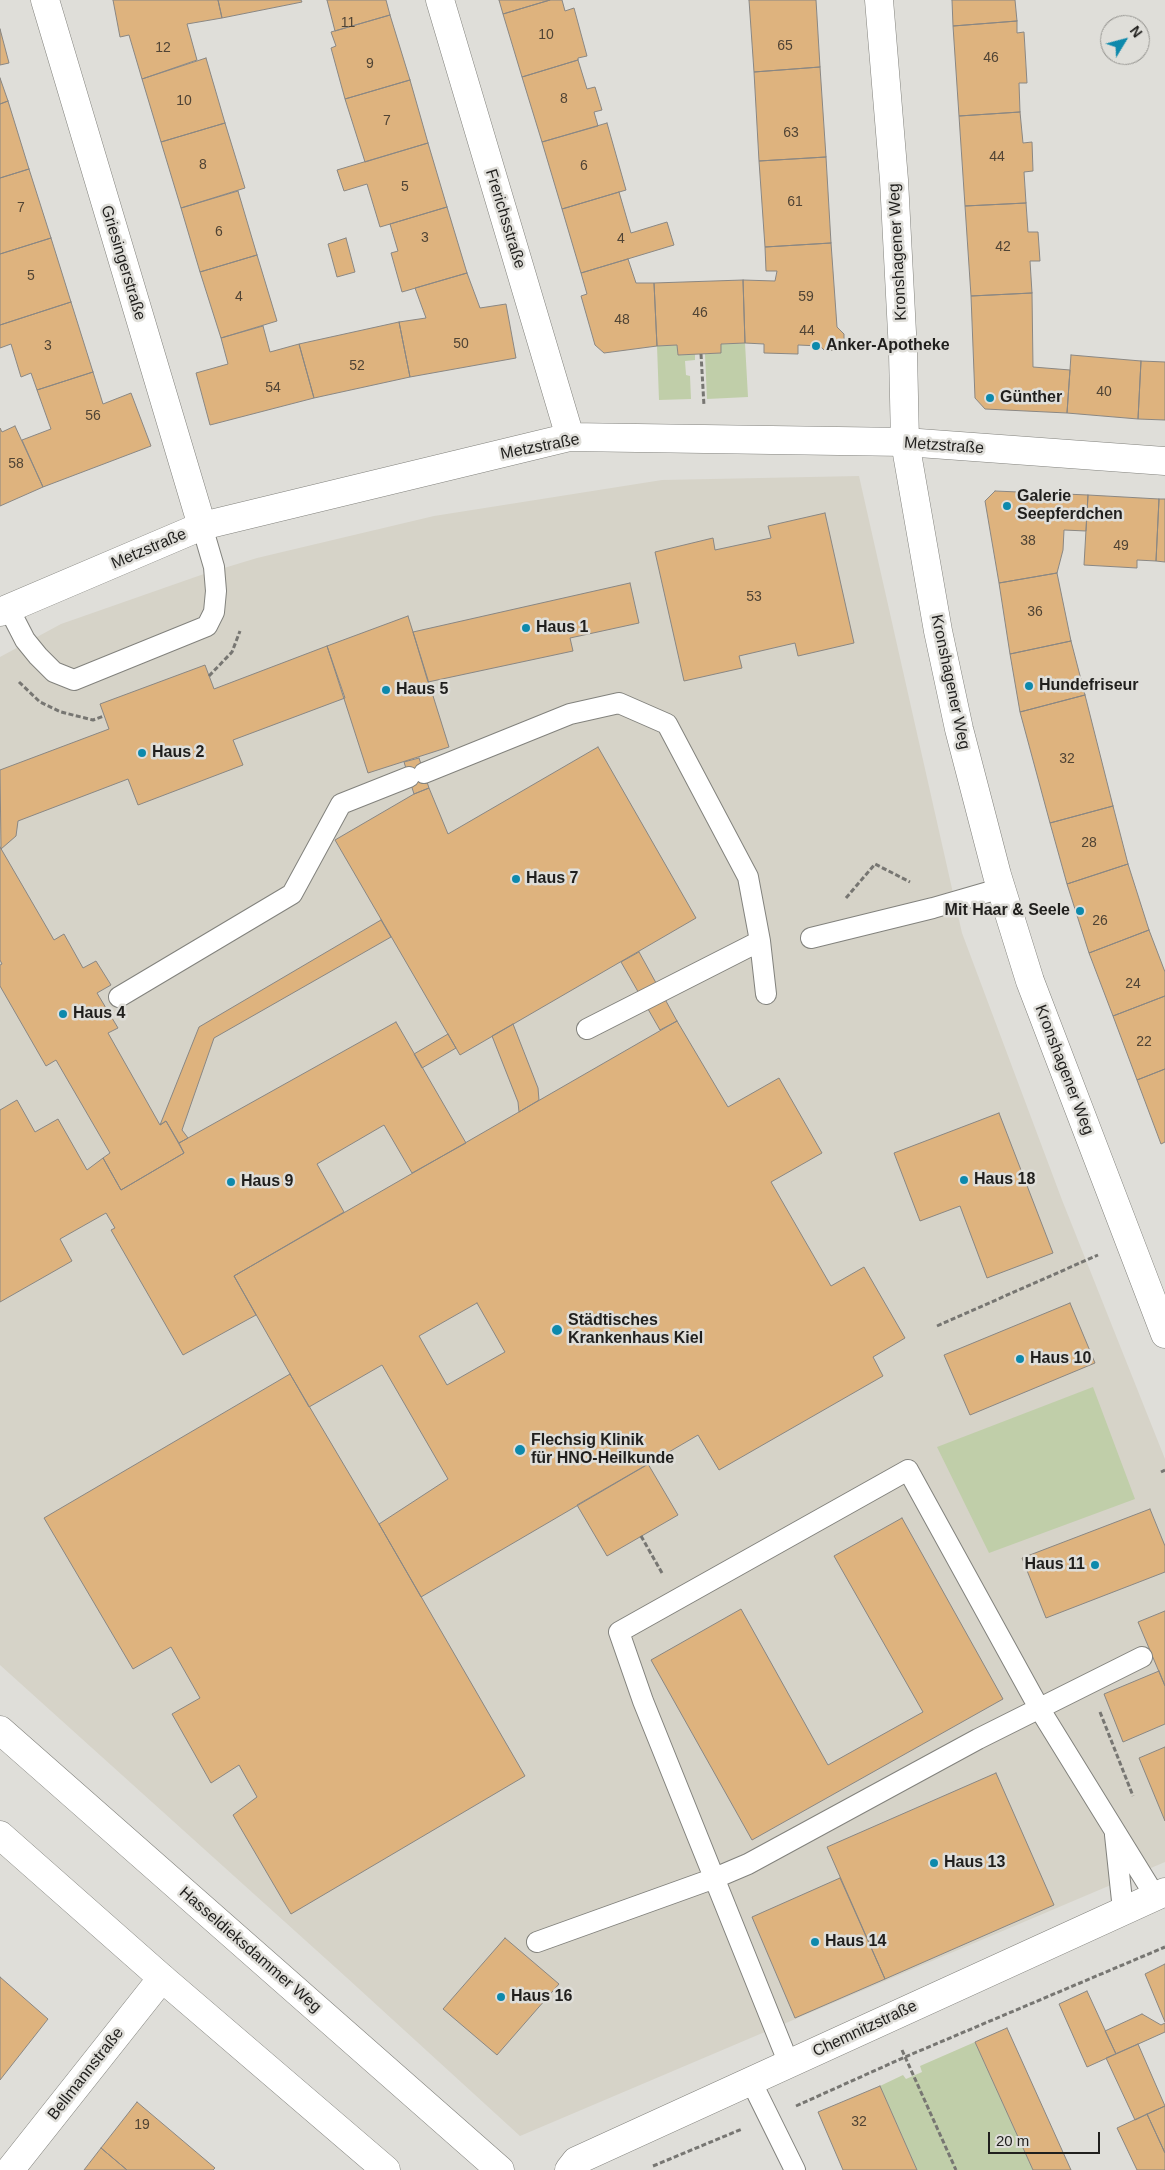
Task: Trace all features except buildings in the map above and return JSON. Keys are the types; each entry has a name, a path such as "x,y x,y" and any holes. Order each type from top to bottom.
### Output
{"street":[{"name":"Griesingerstraße","path":"45,0 202,526"},
{"name":"Frerichsstraße","path":"440,0 570,438"},
{"name":"Kronshagener Weg","path":"879,0 894,190 903,352 905,442 938,631 959,729 1002,888 1030,981 1165,1334"},
{"name":"Metzstraße","path":"4,611 202,526 570,438 905,442 1165,461"},
{"name":"Hasseldieksdammer Weg","path":"0,1730 500,2170"},
{"path":"0,1835 162,1978 386,2170"},
{"name":"Chemnitzstraße","path":"569,2170 576,2161 1160,1894"},
{"name":"Bellmannstraße","path":"10,2170 162,1978"}],"lane":[{"path":"4,611 38,656 54,672 74,680 207,626 214,612 216,591 214,567 202,526"},
{"path":"119,997 292,894 341,804 570,714 619,703 666,724 748,877 760,942 766,994"},
{"path":"811,938 933,908 1002,888"},
{"path":"587,1029 760,942"},
{"path":"789,2064 643,1701 619,1632 676,1598 908,1470 1040,1708 1114,1830 1160,1894"},
{"path":"537,1942 715,1878 748,1864 978,1739 1142,1657"},
{"path":"1114,1830 1123,1910"},
{"path":"751,2081 795,2170"}],"path":[{"path":"701,354 703,399"},
{"path":"875,864 914,884"},
{"path":"937,1326 1129,1242"},
{"path":"1161,1472 1165,1470"},
{"path":"641,1536 676,1598"},
{"path":"1088,1683 1133,1796"},
{"path":"651,2166 769,2118 906,2056 1165,1947"},
{"path":"888,2018 956,2170"}],"shaded area":[{"name":"Städtisches Krankenhaus Kiel","path":"859,476 962,933 1062,1200 1165,1459 1165,1862 520,2136 0,1665 0,657 61,624 201,575 257,558 434,516 662,480"}],"green space":[{"path":"745,343 748,397 707,399 705,354 721,353 721,344"},
{"path":"677,345 678,355 695,354 695,360 685,361 686,375 690,376 691,399 659,400 657,346"},
{"path":"1093,1387 1135,1499 989,1553 937,1447"},
{"path":"975,2042 1033,2170 917,2170 880,2086 903,2075 906,2079 922,2072 920,2066"}],"place":[{"name":"Anker-Apotheke","path":"816,346"},
{"name":"Günther","path":"990,398"},
{"name":"Galerie Seepferdchen","path":"1007,506"},
{"name":"Haus 1","path":"526,628"},
{"name":"Hundefriseur","path":"1029,686"},
{"name":"Haus 5","path":"386,690"},
{"name":"Haus 2","path":"142,753"},
{"name":"Haus 7","path":"516,879"},
{"name":"Mit Haar & Seele","path":"1080,911"},
{"name":"Haus 4","path":"63,1014"},
{"name":"Haus 18","path":"964,1180"},
{"name":"Haus 9","path":"231,1182"},
{"name":"Städtisches Krankenhaus Kiel","path":"557,1330"},
{"name":"Haus 10","path":"1020,1359"},
{"name":"Flechsig Klinik für HNO-Heilkunde","path":"520,1450"},
{"name":"Haus 11","path":"1095,1565"},
{"name":"Haus 13","path":"934,1863"},
{"name":"Haus 14","path":"815,1942"},
{"name":"Haus 16","path":"501,1997"}]}
